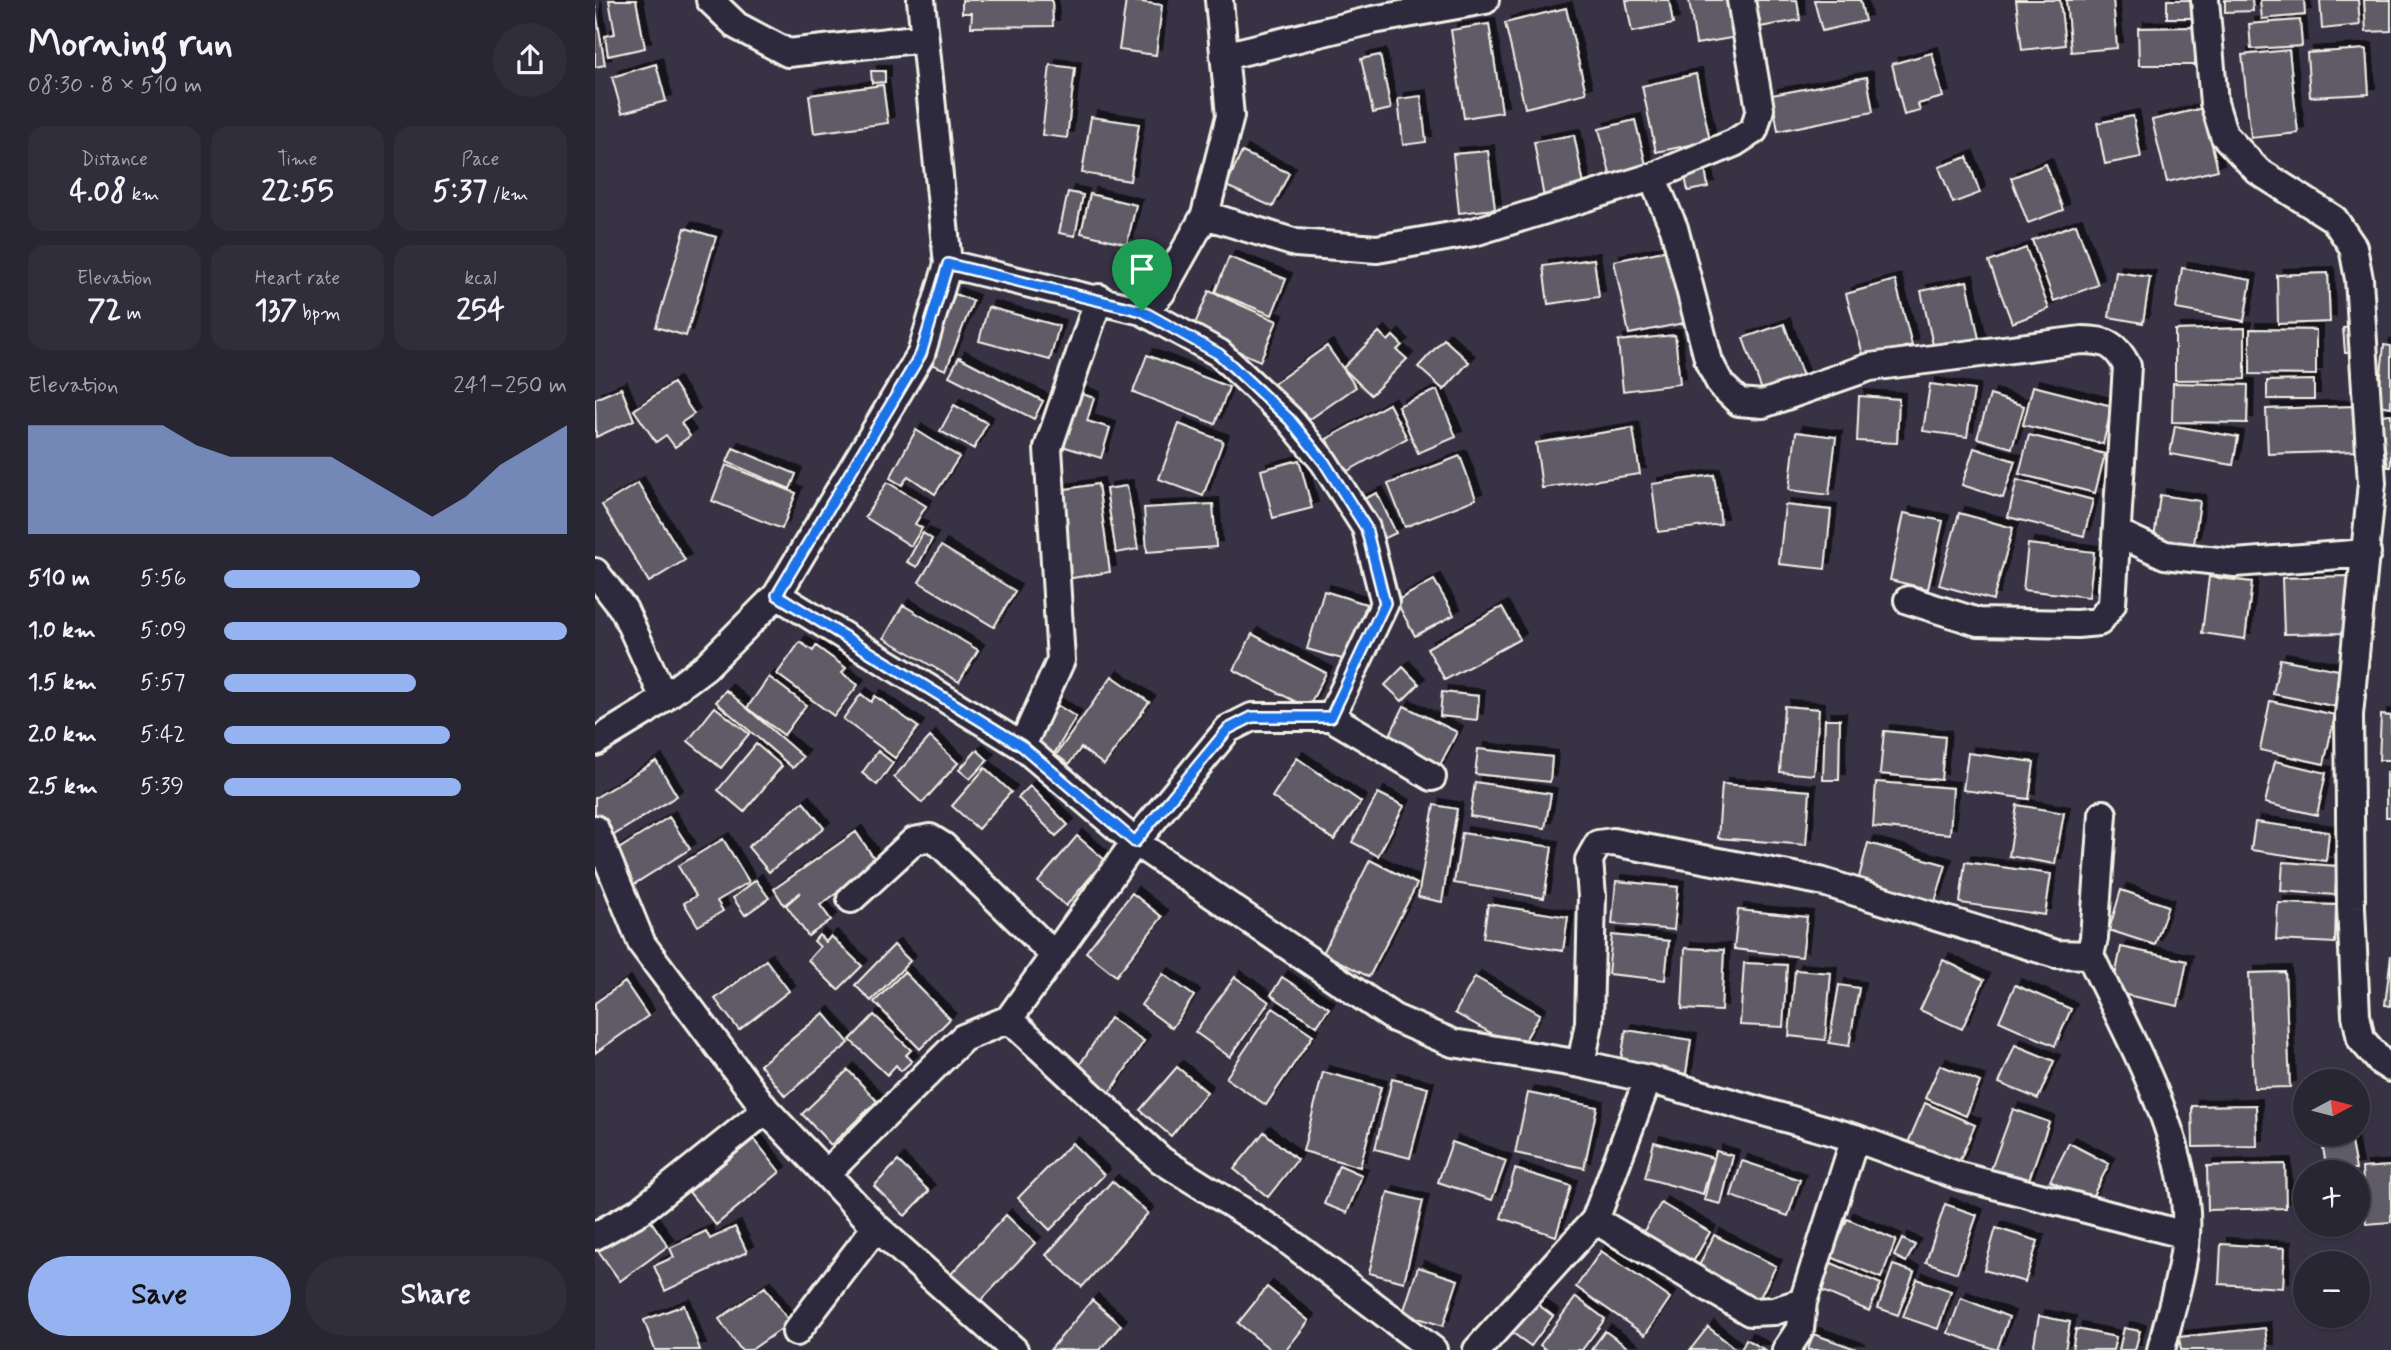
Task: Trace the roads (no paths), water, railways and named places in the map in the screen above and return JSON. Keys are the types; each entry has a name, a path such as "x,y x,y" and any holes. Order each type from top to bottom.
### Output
{"street":[{"path":"710,0 737,26 788,52 925,38"},
{"path":"595,742 705,667 777,595 921,354 948,264 921,0"},
{"path":"1142,311 1161,293 1205,215 1230,116 1219,0"},
{"path":"1224,57 1373,20 1485,0"},
{"path":"1205,215 1296,243 1377,249 1474,232 1652,177 1734,143 1754,130 1760,108 1741,0"},
{"path":"2205,0 2214,103 2224,135 2258,170 2334,219 2353,247 2359,279 2382,482 2367,553 2350,715 2351,907 2356,1015 2361,1039 2379,1061 2391,1068"},
{"path":"1652,177 1674,228 1709,362 1721,385 1739,402 1763,404 1870,367 2082,340 2101,340 2117,347 2127,366 2118,533 2112,604 2099,622 1978,622 1908,600"},
{"path":"948,264 1099,298 1142,311 1219,354 1289,419 1324,462 1366,528 1385,603 1331,717"},
{"path":"1022,746 1061,660 1048,448 1059,406 1099,298"},
{"path":"2118,533 2165,555 2235,563 2367,553"},
{"path":"595,572 624,610 663,698"},
{"path":"777,595 1022,746 1135,842 1394,1018 1453,1043 1581,1064 1648,1079 1855,1138 1959,1176 2186,1235"},
{"path":"827,1173 963,1038 1009,1019 1135,842 1228,729 1252,717 1331,717 1432,777"},
{"path":"2103,814 2094,938 2090,956 2148,1080 2183,1173 2186,1235 2161,1350"},
{"path":"595,830 642,944 766,1110 876,1227 1011,1349"},
{"path":"851,899 914,841 930,838 943,846 1054,955"},
{"path":"1581,1064 1589,1023 1592,896 1589,860 1598,844 1613,842 1821,881 2056,954 2090,956"},
{"path":"1009,1019 1161,1160 1278,1233 1433,1350"},
{"path":"1477,1350 1595,1220 1648,1079"},
{"path":"595,1236 640,1211 766,1110"},
{"path":"1786,1350 1800,1329 1803,1302 1855,1138"},
{"path":"1595,1220 1751,1312 1774,1311 1803,1302"},
{"path":"796,1332 876,1227"}]}
